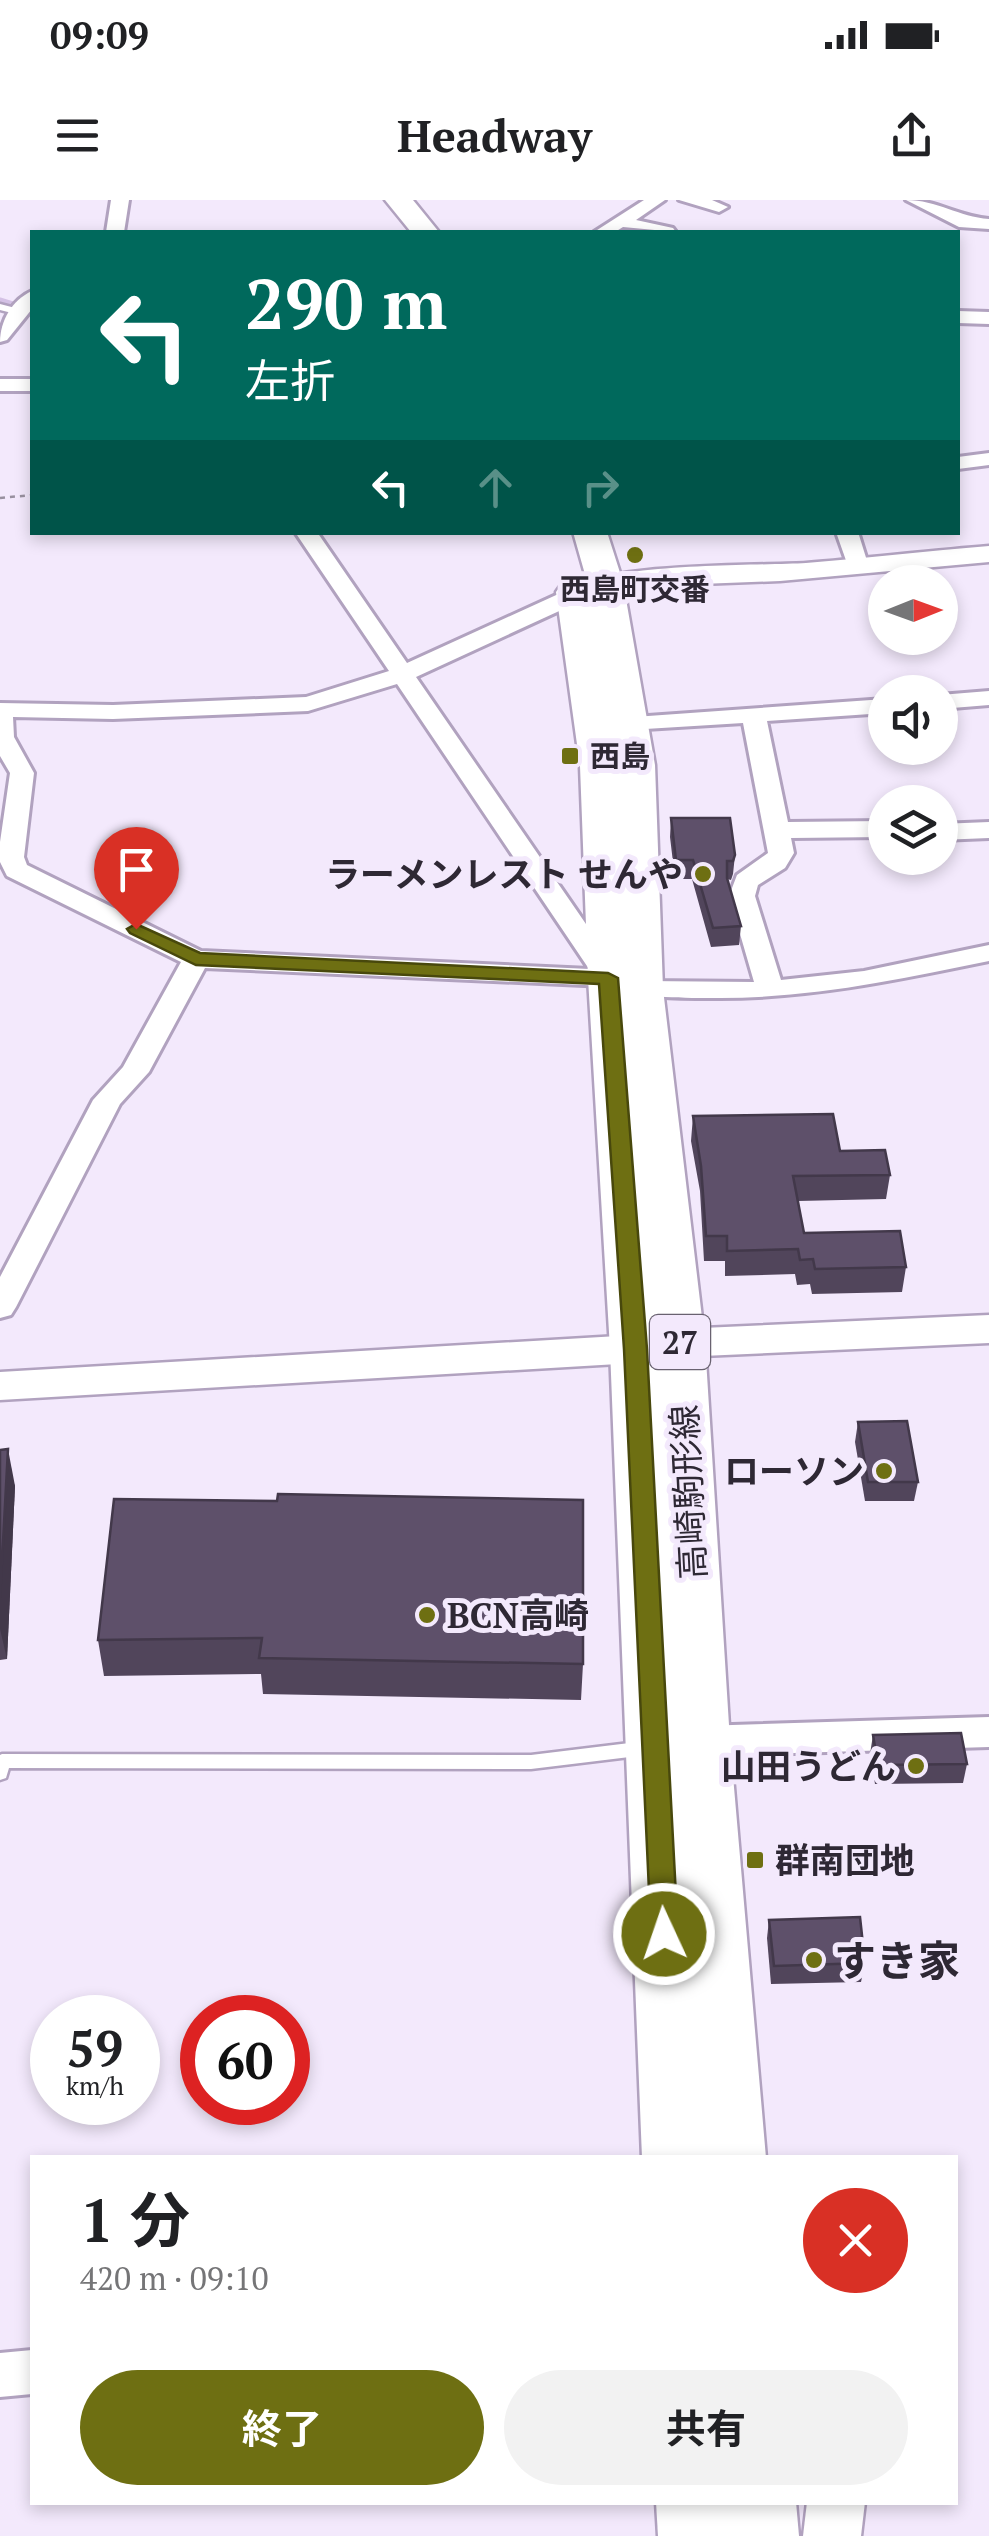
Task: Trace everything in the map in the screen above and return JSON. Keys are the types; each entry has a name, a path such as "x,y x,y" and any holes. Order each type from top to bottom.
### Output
{"main road":[{"path":"399,200 423,230"},
{"path":"424,200 447,230"},
{"name":"高崎駒形線","path":"561,535 590,589 628,722 636,765 625,984"},
{"name":"高崎駒形線","path":"590,535 599,766 625,984 658,1346 678,1744 675,2155"},
{"name":"高崎駒形線","path":"678,1744 733,2155"},
{"path":"692,2505 694,2536"},
{"path":"760,2505 763,2536"}],"street":[{"path":"115,230 120,200"},
{"path":"607,230 656,200"},
{"path":"688,200 719,208"},
{"path":"915,200 961,228 989,224"},
{"path":"623,222 659,230"},
{"path":"0,336 20,306"},
{"path":"974,318 989,341"},
{"path":"0,386 30,384"},
{"path":"960,463 989,459"},
{"path":"308,535 401,675 625,984"},
{"path":"848,535 857,564"},
{"path":"989,554 590,589 401,675 324,700 275,707 113,712 1,710 2,737 22,773 12,857 16,870 196,959 770,990 864,980 989,952"},
{"path":"958,701 989,698"},
{"path":"628,722 868,707"},
{"path":"754,716 780,853 776,862 746,881 742,896 770,990"},
{"path":"776,830 868,829"},
{"path":"958,831 989,830"},
{"path":"0,1307 13,1252 108,1100 135,1072 196,959"},
{"path":"0,1386 989,1329"},
{"path":"678,1744 989,1732"},
{"path":"0,2375 30,2372"},
{"path":"832,2536 836,2505"}],"lane":[{"path":"0,1772 2,1761 530,1762 678,1744"}],"path":[{"path":"0,498 30,494"}],"building":[{"path":"671,818 730,818 735,855 733,861 727,861 727,878 741,926 713,928 693,860 676,860"},
{"path":"833,1114 840,1151 885,1150 890,1175 793,1176 804,1233 900,1231 906,1267 815,1269 813,1259 800,1260 798,1249 727,1251 727,1236 706,1236 693,1116"},
{"path":"907,1421 918,1482 868,1482 858,1422"},
{"path":"8,1449 0,1598 0,1450"},
{"path":"278,1494 583,1500 583,1664 259,1658 262,1638 98,1640 114,1499 277,1501"},
{"path":"961,1733 967,1764 878,1765 873,1735"},
{"path":"860,1917 865,1963 774,1966 769,1920"}],"waterway":[{"path":"0,300 30,309"}],"place":[{"name":"西島町交番","path":"635,555"},
{"name":"西島","path":"570,756"},
{"name":"ラーメンレスト せんや","path":"703,874"},
{"name":"ローソン","path":"884,1471"},
{"name":"BCN高崎","path":"427,1615"},
{"name":"山田うどん","path":"916,1766"},
{"name":"群南団地","path":"755,1860"},
{"name":"すき家","path":"814,1960"}],"route":[{"path":"136,929 196,959 608,978 636,1349 664,1934"}]}
